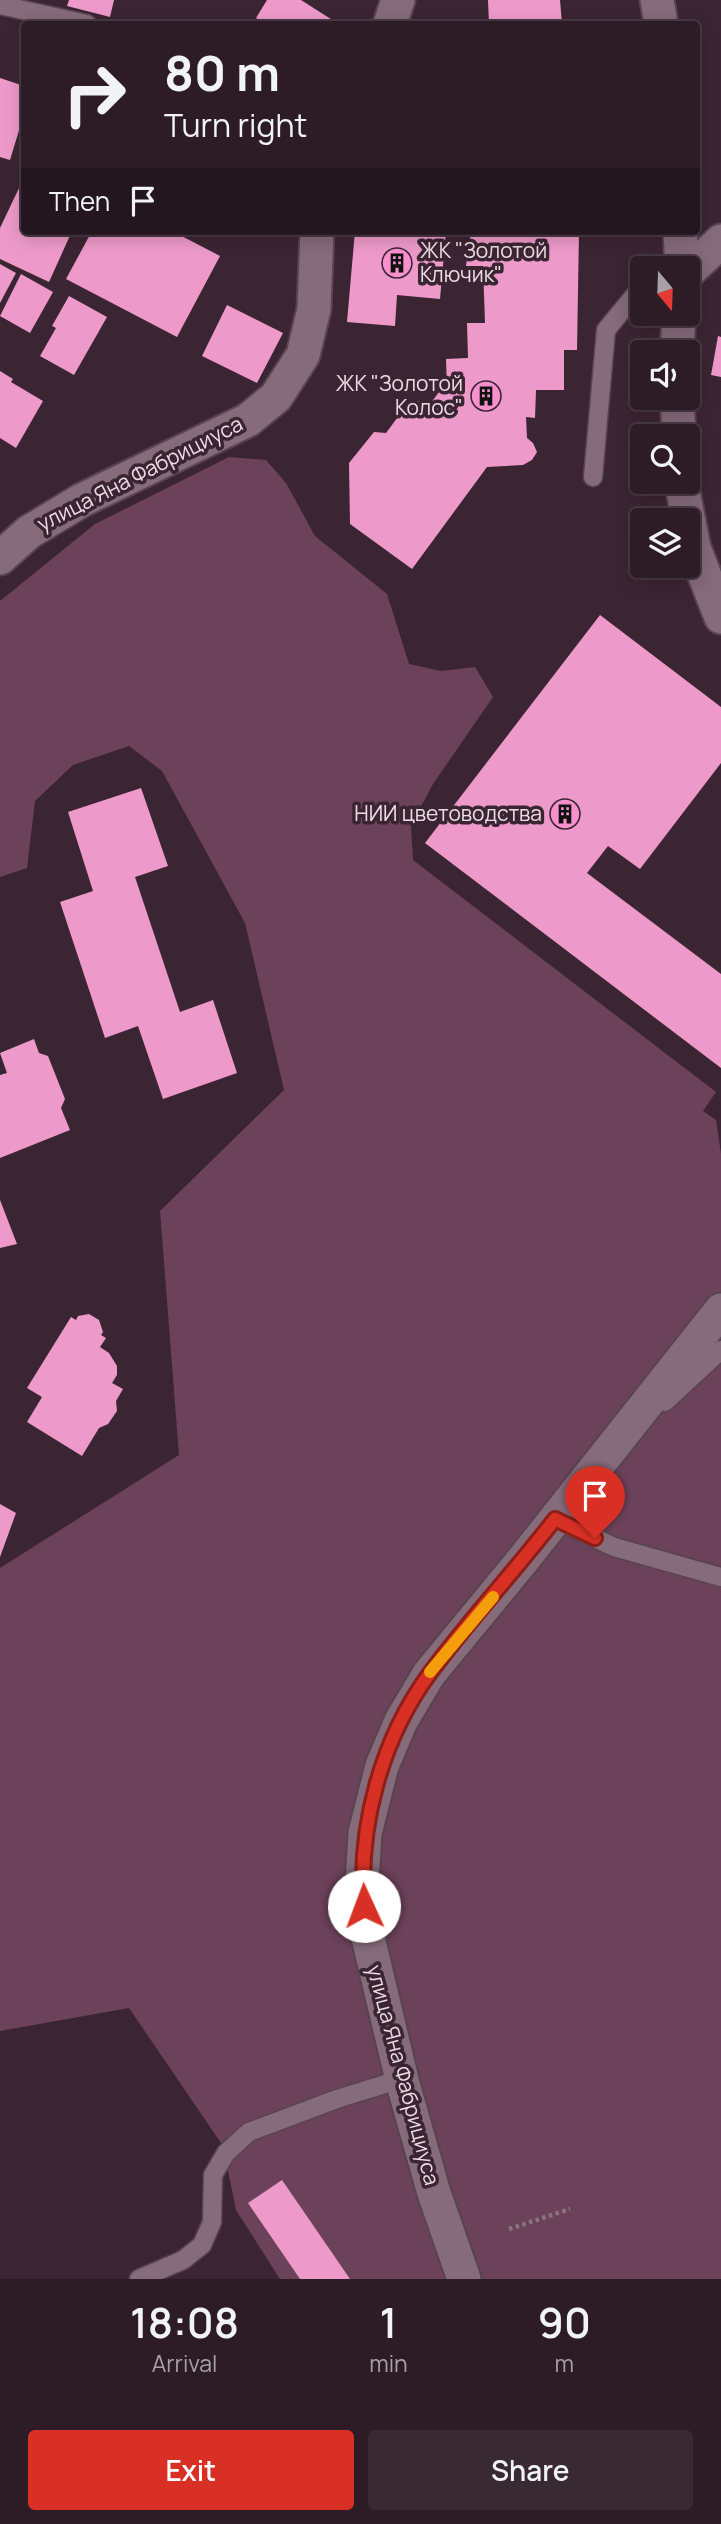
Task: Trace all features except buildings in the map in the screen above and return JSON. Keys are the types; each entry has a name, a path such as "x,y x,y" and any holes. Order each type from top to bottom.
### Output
{"street":[{"path":"391,21 398,0"},
{"path":"657,0 660,21"},
{"name":"улица Яна Фабрициуса","path":"0,558 29,532 82,500 248,420 276,397 303,355 314,309 317,235"},
{"path":"680,235 681,256"},
{"path":"700,261 721,241"},
{"path":"684,494 694,548 719,610"},
{"name":"улица Яна Фабрициуса","path":"464,2279 434,2193 401,2078 366,1929 362,1883 365,1833 382,1766 401,1721 429,1674 721,1310"}],"lane":[{"path":"0,5 73,21"},
{"path":"593,477 606,330 630,301"},
{"path":"596,1467 721,1350"},
{"path":"555,1519 614,1547 721,1577"},
{"path":"139,2279 183,2260 201,2245 212,2222 213,2175 226,2153 248,2132 401,2078"}],"path":[{"path":"509,2230 569,2209"}],"shaded area":[{"path":"229,457 266,460 286,483 315,536 387,594 409,664 441,671 475,667 493,697 433,784 411,825 413,860 716,1092 703,1111 716,1120 721,1154 721,2279 280,2279 236,2210 223,2146 129,2008 0,2031 0,1568 179,1455 160,1211 284,1090 245,923 162,771 129,746 73,765 35,801 27,868 0,877 0,601 95,524"}],"slow traffic":[{"path":"430,1672 493,1597"}],"place":[{"name":"ЖК \"Золотой Ключик\"","path":"397,263"},
{"name":"ЖК \"Золотой Колос\"","path":"486,396"},
{"name":"НИИ цветоводства","path":"565,814"}],"route":[{"path":"364,1906 362,1883 365,1833 382,1766 401,1721 429,1674 555,1519 595,1538"}]}
